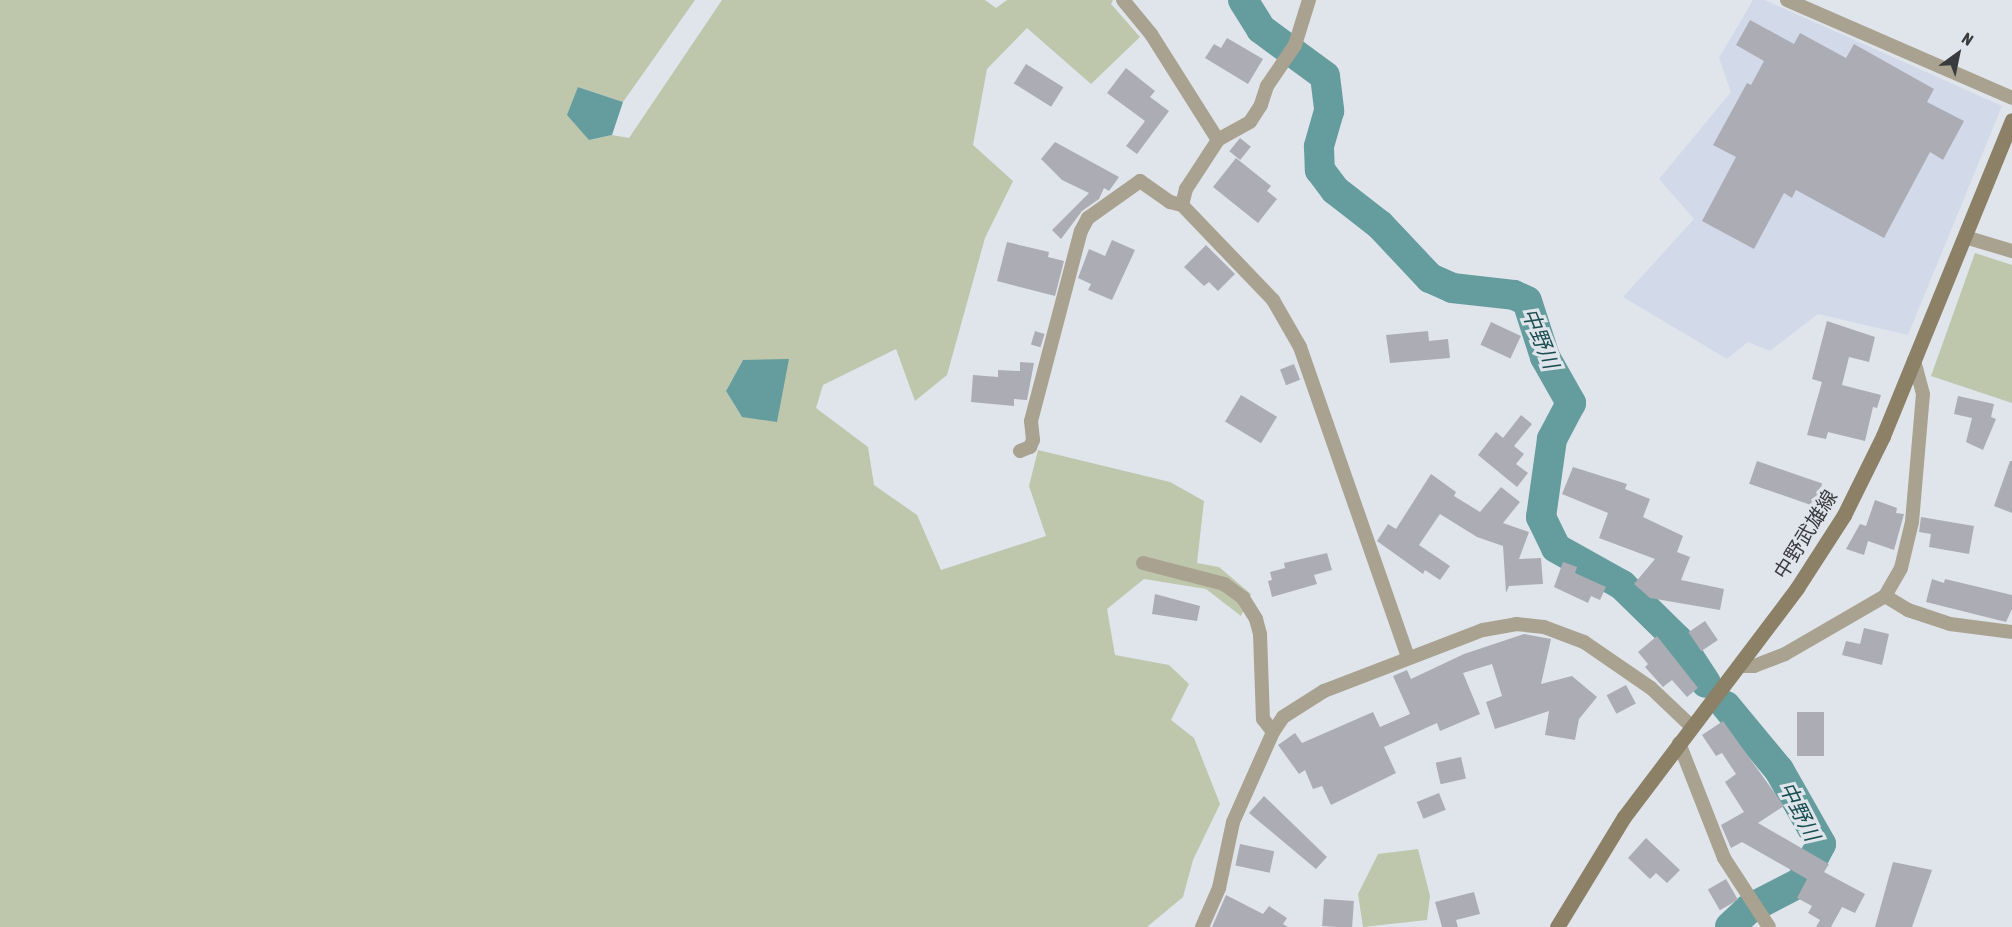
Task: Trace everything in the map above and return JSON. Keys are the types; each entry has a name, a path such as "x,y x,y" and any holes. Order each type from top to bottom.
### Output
{"main road":[{"name":"中野武雄線","path":"1557,927 1624,817 1797,588 1844,515 1914,360 2012,120"}],"street":[{"path":"1123,0 1151,34 1218,140"},
{"path":"1182,205 1186,189 1218,140 1250,122 1294,45 1309,0"},
{"path":"1787,0 2012,98"},
{"path":"1020,452 1030,447 1033,440 1031,422 1081,231 1088,218 1140,181 1170,202 1182,205 1273,300 1300,347 1408,657"},
{"path":"1965,237 2012,251"},
{"path":"1740,666 1754,666 1785,654 1885,596 1901,568 1912,522 1923,394 1914,360"},
{"path":"1143,563 1224,584 1243,598 1256,619 1260,634 1263,719 1273,732"},
{"path":"1885,596 1908,610 1950,624 2012,633"},
{"path":"1202,927 1219,888 1233,822 1273,732 1296,707 1408,657 1484,630 1516,624 1544,627 1584,642 1651,687 1691,726"},
{"path":"1679,743 1720,848 1748,898 1769,927"}],"shaded area":[{"path":"1753,0 1765,0 2002,106 1908,335 1818,314 1770,351 1748,342 1727,359 1623,297 1694,219 1659,179 1731,92 1719,58"}],"green space":[{"path":"0,0 695,0 623,102 578,87 589,140 612,135 629,138 722,0 985,0 996,8 1007,0 1113,0 1111,4 1140,37 1091,84 1027,28 987,69 973,145 1013,181 985,238 947,375 915,401 896,349 823,385 816,408 868,447 874,485 917,515 941,570 1046,536 1029,486 1038,450 1170,482 1204,501 1197,563 1219,567 1251,594 1241,616 1206,589 1144,579 1107,609 1115,655 1169,665 1189,684 1171,720 1194,738 1220,804 1193,860 1183,897 1147,927 0,927","holes":["743,360 742,417 726,391"]},
{"path":"1975,253 2012,265 2012,403 1931,376"},
{"path":"1418,849 1430,896 1427,920 1363,927 1358,894 1378,854"}],"water":[{"path":"578,87 623,102 612,135 589,140 567,115"},
{"path":"789,359 777,422 742,417 726,391 743,360"}],"building":[{"path":"1750,20 1794,44 1800,33 1846,58 1854,44 1934,89 1927,102 1964,121 1943,160 1930,152 1884,238 1796,190 1792,198 1784,193 1754,249 1702,221 1736,157 1713,145 1747,83 1751,85 1764,61 1736,45"},
{"path":"1227,38 1263,59 1248,84 1205,58 1214,44 1221,48"},
{"path":"1026,64 1063,87 1051,107 1014,84"},
{"path":"1126,68 1155,91 1150,97 1169,111 1137,154 1126,146 1145,121 1107,93"},
{"path":"1240,138 1251,147 1240,160 1229,151"},
{"path":"1055,142 1119,177 1109,191 1104,188 1099,199 1082,211 1061,239 1052,230 1089,193 1062,180 1041,159"},
{"path":"1236,158 1271,186 1267,191 1277,199 1258,223 1213,187"},
{"path":"1112,240 1135,250 1112,300 1088,290 1091,284 1078,278 1089,249 1105,256"},
{"path":"1007,242 1049,252 1048,257 1064,261 1055,296 997,281"},
{"path":"1206,245 1235,274 1218,291 1209,282 1204,286 1184,267"},
{"path":"1827,321 1875,337 1869,362 1849,357 1842,385 1881,395 1877,408 1873,407 1865,441 1828,432 1826,439 1807,435 1822,382 1812,379"},
{"path":"1491,322 1521,336 1510,359 1480,345"},
{"path":"1035,331 1045,334 1040,347 1031,344"},
{"path":"1428,331 1429,341 1448,339 1450,358 1390,363 1386,335"},
{"path":"1020,362 1034,363 1027,400 1014,399 1014,406 971,402 973,375 998,377 998,370 1020,371"},
{"path":"1294,364 1300,380 1286,385 1280,369"},
{"path":"1241,395 1277,417 1261,443 1225,422"},
{"path":"1958,396 1994,404 1991,417 1996,419 1983,450 1966,442 1972,418 1954,414"},
{"path":"1521,415 1532,424 1514,446 1524,454 1516,464 1528,473 1517,487 1478,455 1496,432 1503,438"},
{"path":"1757,461 1822,483 1814,506 1749,484"},
{"path":"2010,461 2012,461 2012,513 1994,506"},
{"path":"1573,467 1627,484 1625,489 1650,499 1643,517 1683,536 1677,552 1690,557 1681,580 1724,589 1720,610 1650,598 1634,584 1655,559 1599,538 1608,513 1562,494"},
{"path":"1431,474 1456,492 1454,496 1480,512 1501,487 1520,502 1503,523 1529,532 1519,559 1541,558 1543,584 1509,586 1506,593 1503,546 1477,537 1440,514 1419,545 1450,566 1440,580 1425,570 1423,574 1377,541 1388,524 1396,529"},
{"path":"1875,500 1897,508 1896,513 1904,514 1894,550 1868,541 1864,555 1846,549 1860,524 1866,526"},
{"path":"1921,517 1974,526 1969,554 1929,547 1931,534 1919,532"},
{"path":"1327,553 1332,570 1314,575 1317,584 1272,597 1268,581 1272,580 1270,572 1285,568 1284,563"},
{"path":"1563,562 1577,567 1575,573 1606,587 1600,600 1591,596 1588,603 1554,587"},
{"path":"1932,579 1944,583 1945,579 2012,595 2012,609 2006,622 1926,602"},
{"path":"1155,594 1200,606 1197,621 1152,614"},
{"path":"1705,621 1718,640 1701,651 1688,632"},
{"path":"1864,628 1889,634 1882,665 1842,655 1846,641 1860,644"},
{"path":"1524,634 1551,639 1541,684 1572,676 1597,697 1579,719 1575,740 1545,735 1549,711 1495,729 1486,702 1502,696 1492,664 1463,673 1480,714 1440,731 1437,723 1384,747 1396,773 1331,805 1322,786 1313,789 1305,770 1299,774 1278,745 1295,733 1302,743 1373,712 1380,727 1410,714 1393,676 1407,670 1411,679 1464,654"},
{"path":"1657,636 1698,688 1687,697 1672,680 1663,687 1645,667 1648,664 1638,652"},
{"path":"1626,685 1636,704 1616,714 1607,695"},
{"path":"1797,712 1824,712 1824,756 1797,756"},
{"path":"1723,721 1784,806 1758,823 1829,864 1824,872 1865,894 1855,913 1842,907 1831,927 1816,927 1820,920 1808,913 1812,906 1797,898 1807,879 1742,842 1731,848 1721,825 1744,812 1725,782 1736,774 1722,753 1716,756 1702,735"},
{"path":"1461,757 1466,778 1441,784 1436,763"},
{"path":"1439,793 1446,810 1423,819 1417,802"},
{"path":"1264,796 1327,857 1316,869 1249,813"},
{"path":"1646,838 1680,870 1667,883 1656,873 1650,879 1628,858"},
{"path":"1240,844 1274,851 1270,873 1235,866"},
{"path":"1893,862 1932,870 1912,927 1875,927"},
{"path":"1726,879 1738,900 1720,910 1708,890"},
{"path":"1474,892 1480,914 1456,920 1458,927 1442,927 1435,902"},
{"path":"1226,895 1263,914 1269,906 1287,918 1283,924 1288,927 1212,927"},
{"path":"1324,899 1354,901 1352,927 1322,926"}],"waterway":[{"name":"中野川","path":"1243,0 1261,29 1325,76 1329,111 1319,147 1320,170 1335,190 1380,225 1430,278 1452,288 1514,295 1527,301 1545,357 1571,403 1552,439 1541,517 1556,548 1622,585 1678,640 1706,683"},
{"name":"中野川","path":"1726,706 1779,770 1821,844 1801,882 1749,909 1730,927"}]}
